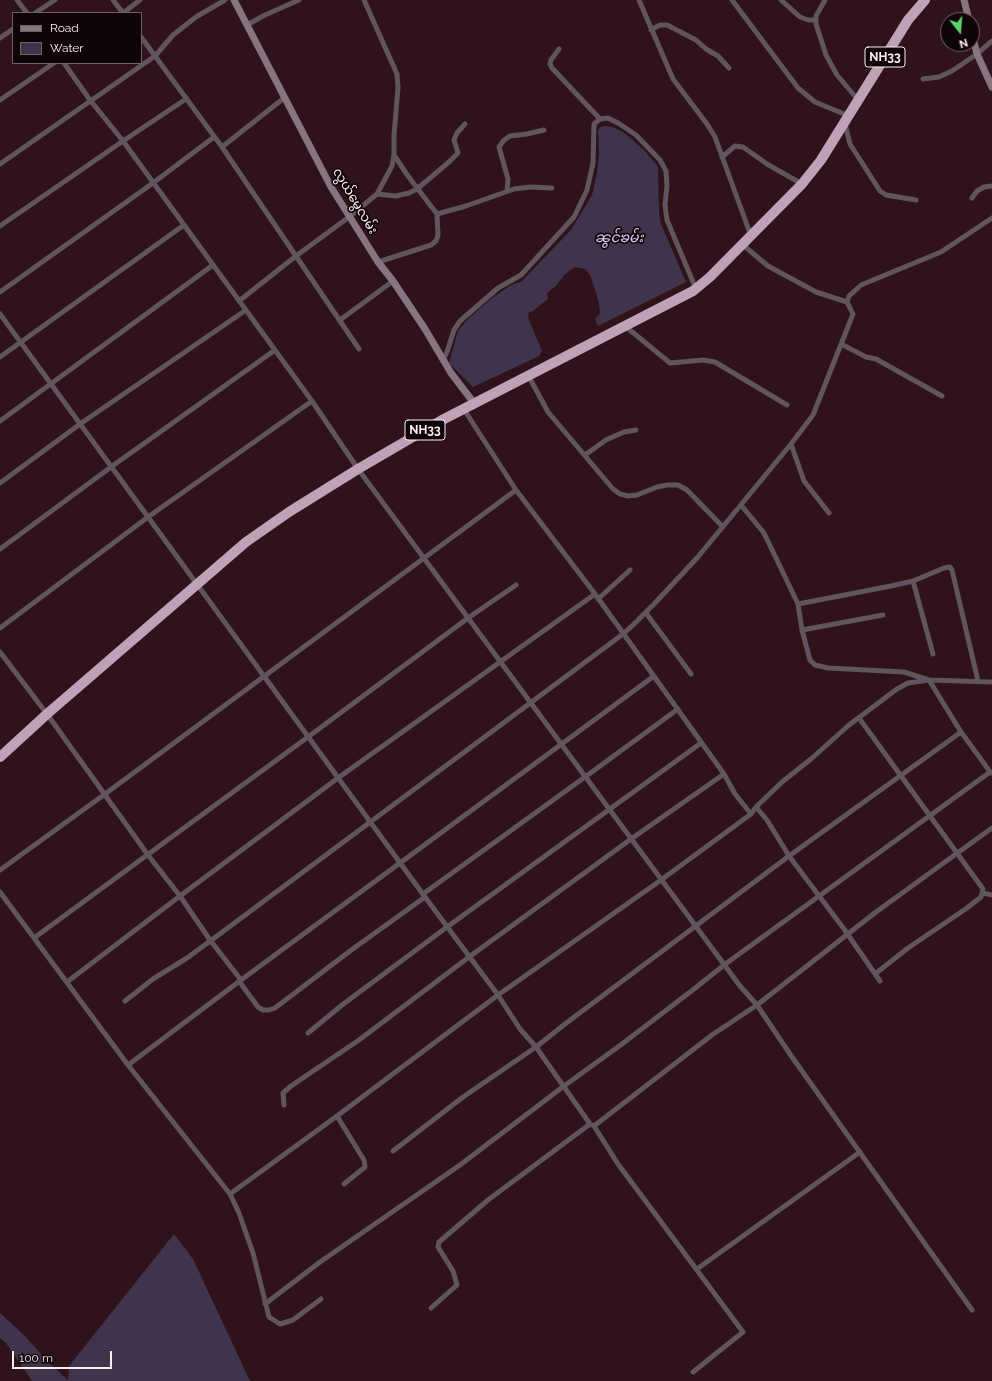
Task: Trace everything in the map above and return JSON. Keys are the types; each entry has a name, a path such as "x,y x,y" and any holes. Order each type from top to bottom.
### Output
{"highway":[{"name":"NH33","path":"0,757 47,714 246,542 289,512 358,469 463,408 696,289 743,245 802,184 821,160 847,120 908,20 925,0"}],"street":[{"path":"17,0 26,12"},
{"path":"37,12 55,0"},
{"path":"113,0 122,12"},
{"path":"124,12 140,0"},
{"path":"0,164 155,56 173,35 184,26 225,0"},
{"name":"လွယ်မွေလမ်း","path":"234,0 331,187 378,262 393,281 425,329 443,360 474,403"},
{"path":"247,25 265,15 299,0"},
{"path":"239,302 377,194 392,166 398,88 397,74 364,0"},
{"path":"640,0 651,30 673,79 715,137 751,236"},
{"path":"732,0 798,88 815,102 847,120 850,144 880,191 886,195 916,200"},
{"path":"781,0 800,17 808,20 816,20"},
{"path":"824,0 816,16 816,24 826,55 837,75 859,100"},
{"path":"964,0 966,12"},
{"path":"651,30 660,25 667,25 696,40 706,49 718,56 729,68"},
{"path":"0,38 12,30"},
{"path":"142,38 222,147 359,349"},
{"path":"923,79 939,78 952,71 977,54 992,41"},
{"path":"559,49 551,60 550,64 552,68 600,119"},
{"path":"977,54 992,87"},
{"path":"0,100 53,64"},
{"path":"65,64 214,265 239,302 312,401 358,469 585,778 740,986 757,1005 792,1057 972,1310"},
{"path":"222,147 284,98"},
{"path":"0,226 122,141 186,99"},
{"path":"443,360 454,330 460,321 486,297 498,288 521,275 574,217 586,190 593,163 594,124 600,119 608,118 618,122 636,135 660,160 666,171 667,186 665,205 667,220 696,289"},
{"path":"377,194 396,196 409,193 417,189 458,153 454,140 457,133 465,124"},
{"path":"507,192 508,179 498,147 510,136 544,130"},
{"path":"0,292 153,183 214,137"},
{"path":"722,157 735,146 743,147 766,164 802,184"},
{"path":"378,262 431,245 436,241 438,235 436,214 394,155"},
{"path":"972,198 977,191 984,187 992,186"},
{"path":"436,214 466,206 514,189 530,187 552,188"},
{"path":"125,1001 153,979 187,958 623,634 646,613 697,558 813,415 853,314 847,302 849,296 861,285 941,252 992,218"},
{"path":"0,357 184,225"},
{"path":"743,245 768,266 816,292 847,302"},
{"path":"0,421 214,265"},
{"path":"340,320 393,281"},
{"path":"0,484 80,424 246,310"},
{"path":"0,314 424,896 498,995 520,1029 536,1047 618,1164 743,1332 693,1372"},
{"path":"625,326 670,363 703,360 715,362 787,405"},
{"path":"841,344 866,357 876,359 942,396"},
{"path":"0,549 111,467 275,350"},
{"path":"528,375 548,412 613,489 620,494 628,496 637,495 657,487 678,485 687,490 723,527"},
{"path":"0,628 148,517 312,401"},
{"path":"463,408 516,490 678,709 724,774 734,794 751,814"},
{"path":"585,455 606,440 624,432 636,430"},
{"path":"791,444 804,481 829,513"},
{"path":"0,870 516,490"},
{"path":"265,1304 320,1262 460,1165 688,994 724,964 991,773 961,732 929,680 904,672 828,668 815,665 810,660 802,630 798,604 764,533 741,505"},
{"path":"798,604 891,586 950,567 952,570 978,681"},
{"path":"598,599 630,570"},
{"path":"913,580 933,654"},
{"path":"34,938 468,618 516,585"},
{"path":"67,982 338,778 594,594"},
{"path":"646,613 691,674"},
{"path":"802,630 882,615"},
{"path":"0,652 47,714 148,855 180,896 258,1007 263,1010 275,1008 678,709"},
{"path":"128,1065 400,862 654,676"},
{"path":"230,1194 498,995 661,880 751,814 756,807 782,782 811,759 849,725 897,689 908,683 929,680 992,682"},
{"path":"859,718 983,889 981,897 908,948 875,974"},
{"path":"393,1151 463,1097 536,1047 789,856 961,732"},
{"path":"308,1033 342,1005 447,927 701,743"},
{"path":"284,1105 283,1093 359,1040 469,957 631,839 724,774"},
{"path":"756,807 767,820 789,856 880,981"},
{"path":"431,1308 457,1284 453,1271 438,1247 439,1242 488,1200 592,1125 712,1035 757,1005 847,934 992,828"},
{"path":"0,892 128,1065 230,1194 239,1213 253,1253 269,1317 280,1324 293,1320 321,1299"},
{"path":"983,893 992,895"},
{"path":"337,1116 364,1160 365,1167 344,1184"},
{"path":"696,1269 860,1152"}],"water":[{"name":"ၼွင်ၶမ်း","path":"605,126 612,127 623,132 645,151 658,167 659,212 661,224 686,282 598,326 595,319 600,314 599,303 591,277 586,269 575,267 564,275 556,286 547,293 548,299 533,311 528,313 529,320 542,351 539,356 473,387 449,363 458,331 468,319 492,298 511,285 521,282 571,230 592,195 599,155 598,130"},
{"path":"174,1234 193,1259 250,1381 32,1381 6,1343 0,1338 0,1313 24,1335 49,1363 68,1380 69,1366"}]}
